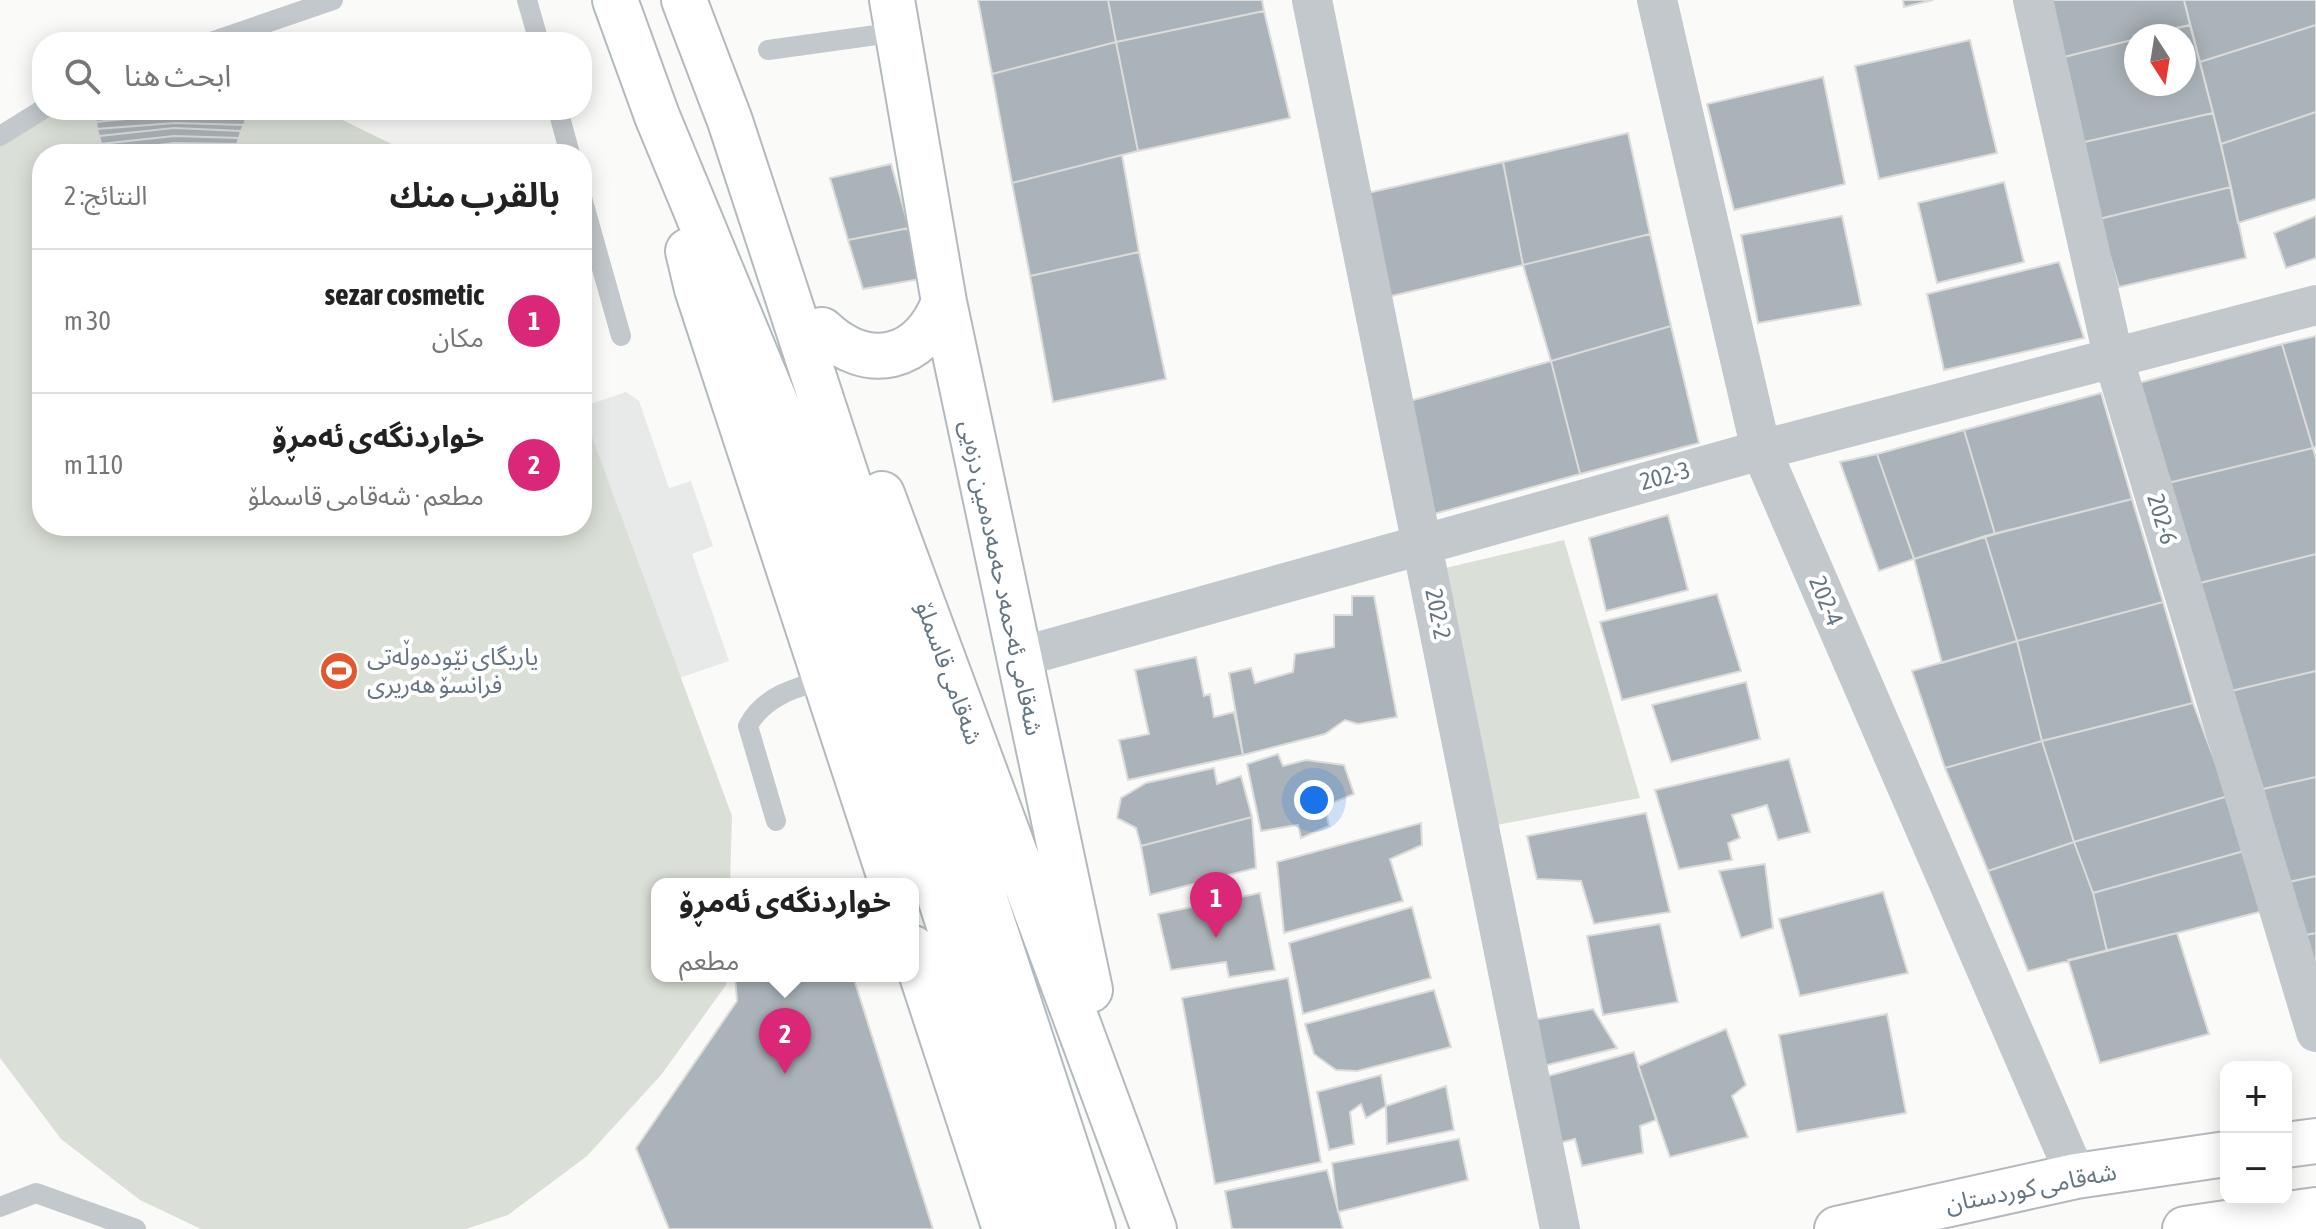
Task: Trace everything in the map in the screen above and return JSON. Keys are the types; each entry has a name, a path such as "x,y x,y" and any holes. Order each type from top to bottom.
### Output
{"main road":[{"path":"615,0 657,116 789,435 1048,1229"},
{"name":"شەقامی قاسملۆ","path":"684,0 730,121 1093,1229"},
{"name":"شەقامی ئەحمەد حەمەدەمین دزەیی","path":"895,16 944,302 1017,658 1126,1152"},
{"path":"657,116 697,289 890,878"},
{"name":"شەقامی قاسملۆ","path":"730,121 822,330 1154,1229"},
{"path":"822,330 839,345 859,355 882,357 904,351 923,338 937,321 944,302"},
{"path":"919,966 1005,1229"},
{"path":"2292,1144 2316,1141"},
{"name":"شەقامی کوردستان","path":"1837,1229 2076,1176 2220,1155"},
{"path":"2185,1229 2316,1210"}],"street":[{"name":"202-2","path":"1312,0 1560,1229"},
{"name":"202-4","path":"1657,0 1761,450 2076,1176"},
{"name":"202-6","path":"2033,0 2114,360 2316,1032"},
{"name":"202-3","path":"1017,658 1423,542 1761,450 2316,305"}],"lane":[{"path":"240,32 333,0"},
{"path":"527,0 536,32"},
{"path":"768,50 895,16"},
{"path":"0,136 32,116"},
{"path":"561,120 567,144"},
{"path":"592,233 621,336"},
{"path":"776,821 748,726 757,709 796,688 825,679"},
{"path":"0,1207 36,1193 136,1229"}],"shaded area":[{"name":"یاریگای نێودەوڵەتی فرانسۆ هەریری","path":"342,120 392,144 32,144 32,536 592,536 592,437 732,816 730,878 651,878 651,982 726,982 726,985 661,1075 587,1156 508,1215 466,1229 201,1229 140,1200 61,1139 0,1058 0,142 29,122"},
{"path":"626,392 639,401 669,488 691,481 713,546 692,554 729,661 656,686 592,498 592,404"},
{"path":"1564,540 1640,798 1480,828 1437,570"}],"building":[{"path":"978,0 1108,0 1116,42 992,74"},
{"path":"1108,0 1262,0 1264,11 1116,42"},
{"path":"1903,0 1933,0 1904,7"},
{"path":"2046,0 2184,0 2190,24 2124,24 2124,42 2060,58"},
{"path":"2184,0 2316,0 2316,25 2200,62 2196,24 2190,24"},
{"path":"1264,11 1290,118 1138,151 1116,42"},
{"path":"2316,25 2316,112 2221,144 2200,62"},
{"path":"1970,40 1997,153 1879,179 1855,66"},
{"path":"1116,42 1138,151 1012,183 992,74"},
{"path":"2124,42 2124,96 2196,96 2196,48 2213,113 2080,143 2060,58"},
{"path":"1823,77 1845,184 1734,210 1707,104"},
{"path":"2316,112 2316,199 2238,223 2221,144"},
{"path":"2213,113 2231,187 2099,219 2080,143"},
{"path":"245,120 244,125 175,123 97,129 96,122"},
{"path":"175,123 244,125 241,131 174,128 99,136 97,129"},
{"path":"174,128 241,131 239,138 174,136 101,144 99,136"},
{"path":"1628,133 1650,234 1523,265 1503,162"},
{"path":"174,136 239,138 237,144 101,144"},
{"path":"1122,155 1139,252 1030,276 1012,183"},
{"path":"1503,162 1523,265 1383,298 1359,195"},
{"path":"891,164 909,228 848,240 830,178"},
{"path":"2004,182 2024,262 1937,283 1918,203"},
{"path":"2231,187 2246,258 2119,287 2099,219"},
{"path":"1842,216 1861,305 1758,323 1741,235"},
{"path":"2316,216 2316,258 2286,268 2274,233"},
{"path":"909,228 920,279 863,289 848,240"},
{"path":"1650,234 1671,326 1551,361 1523,265"},
{"path":"1139,252 1166,379 1053,402 1030,276"},
{"path":"2059,262 2084,338 1944,370 1927,294"},
{"path":"1671,326 1699,443 1580,474 1551,361"},
{"path":"2316,336 2316,447 2313,448 2282,344"},
{"path":"2282,344 2313,448 2164,484 2135,384"},
{"path":"1551,361 1580,474 1430,515 1403,403"},
{"path":"2101,393 2132,499 1995,534 1964,430"},
{"path":"1964,430 1995,534 1914,559 1877,454"},
{"path":"2313,448 2316,459 2316,554 2196,584 2164,484"},
{"path":"1877,454 1914,559 1879,571 1840,462"},
{"path":"2132,499 2163,602 2017,641 1985,536"},
{"path":"1668,515 1688,590 1606,611 1589,538"},
{"path":"1985,536 2017,641 1942,663 1914,559"},
{"path":"2316,554 2316,671 2231,691 2196,584"},
{"path":"1717,594 1741,671 1622,700 1600,622"},
{"path":"1352,596 1374,596 1397,717 1358,724 1345,720 1325,734 1243,755 1229,673 1251,668 1255,683 1293,672 1295,654 1334,647 1334,615 1352,615"},
{"path":"2163,602 2193,703 2042,741 2017,641"},
{"path":"2017,641 2042,741 1945,768 1912,671"},
{"path":"1196,657 1204,696 1210,694 1214,717 1234,712 1243,755 1128,780 1119,740 1149,734 1135,670"},
{"path":"2316,671 2316,777 2263,789 2231,691"},
{"path":"1746,682 1760,739 1671,762 1652,705"},
{"path":"2193,703 2228,796 2074,842 2042,741"},
{"path":"2042,741 2074,842 1988,871 1945,768"},
{"path":"1278,754 1283,766 1306,760 1344,765 1354,794 1325,806 1329,826 1301,838 1298,825 1261,831 1247,764"},
{"path":"1789,759 1810,832 1778,840 1767,805 1732,815 1740,838 1728,843 1732,860 1679,869 1655,790"},
{"path":"1214,768 1217,784 1241,776 1252,817 1141,846 1136,828 1117,818 1121,798 1146,783"},
{"path":"2316,777 2316,876 2289,882 2263,789"},
{"path":"2228,796 2244,851 2093,893 2074,842"},
{"path":"1646,813 1670,912 1594,924 1581,881 1537,879 1527,836"},
{"path":"1252,817 1256,868 1150,895 1141,846"},
{"path":"1421,823 1422,845 1390,859 1403,901 1284,933 1277,862"},
{"path":"2074,842 2093,893 2107,951 2028,971 1988,871"},
{"path":"2244,851 2263,911 2107,951 2093,893"},
{"path":"1765,864 1773,928 1741,938 1719,871"},
{"path":"2316,876 2316,933 2305,935 2289,882"},
{"path":"1883,892 1908,973 1800,996 1779,919"},
{"path":"1260,893 1275,970 1229,977 1226,962 1171,970 1158,914"},
{"path":"1412,907 1431,978 1303,1014 1289,943"},
{"path":"1660,924 1678,1002 1603,1015 1587,936"},
{"path":"2177,933 2209,1034 2100,1063 2068,960"},
{"path":"2316,933 2316,977 2305,935"},
{"path":"1288,978 1321,1162 1215,1184 1182,998"},
{"path":"735,982 855,982 933,1229 669,1229 636,1148 737,1001"},
{"path":"1434,990 1451,1047 1357,1071 1336,1070 1314,1054 1305,1024"},
{"path":"1593,1009 1617,1048 1539,1067 1528,1021"},
{"path":"1887,1014 1906,1113 1797,1132 1779,1035"},
{"path":"1726,1029 1746,1085 1732,1096 1748,1137 1670,1157 1638,1066"},
{"path":"1634,1052 1656,1120 1640,1126 1643,1153 1582,1166 1575,1139 1559,1143 1548,1076"},
{"path":"1381,1075 1386,1106 1366,1118 1361,1104 1350,1112 1354,1144 1329,1150 1317,1092"},
{"path":"1446,1086 1454,1130 1387,1144 1386,1106"},
{"path":"1459,1139 1468,1180 1338,1212 1332,1163"},
{"path":"1327,1170 1343,1229 1232,1229 1225,1191"}],"place":[{"name":"یاریگای نێودەوڵەتی فرانسۆ هەریری","path":"339,671"},
{"name":"sezar cosmetic","path":"1216,938"},
{"name":"خواردنگەی ئەمڕۆ","path":"785,1074"}]}
